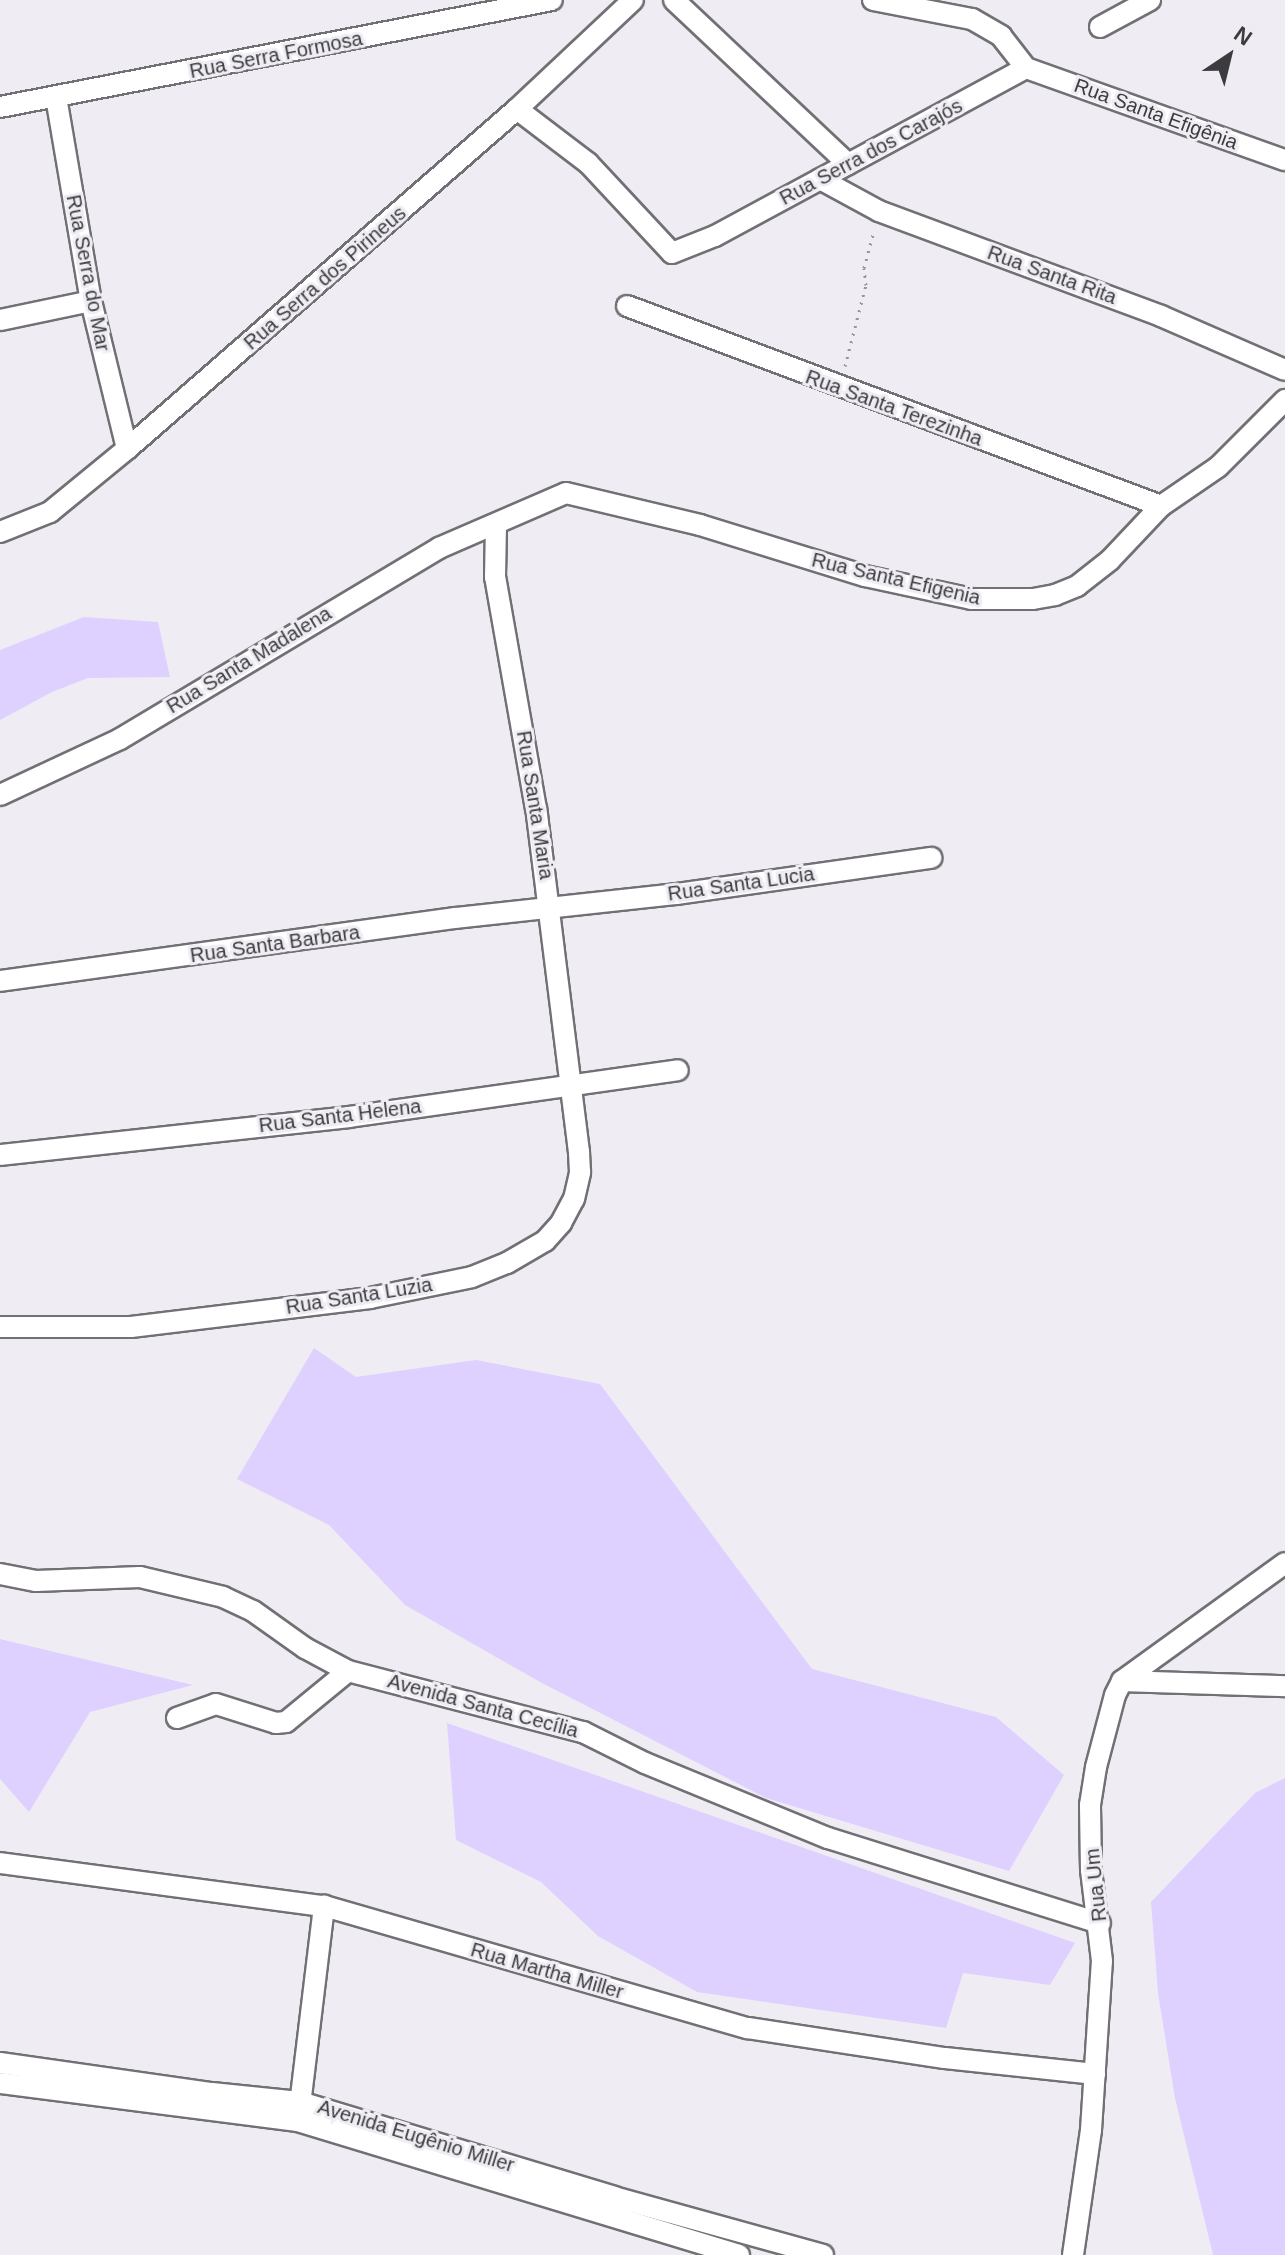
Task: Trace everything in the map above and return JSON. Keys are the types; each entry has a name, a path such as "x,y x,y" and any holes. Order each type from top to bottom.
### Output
{"street":[{"name":"Rua Serra Formosa","path":"0,107 552,0"},
{"name":"Rua Serra dos Pirineus","path":"0,532 50,512 127,449 517,109 633,0"},
{"path":"674,0 848,164"},
{"path":"873,0 972,19 1001,36 1026,68"},
{"path":"1100,27 1150,0"},
{"name":"Rua Serra dos Carajós","path":"517,109 588,163 672,253 715,236 1026,68"},
{"name":"Rua Santa Efigênia","path":"1026,68 1285,160"},
{"name":"Rua Serra do Mar","path":"56,97 91,301 127,449"},
{"name":"Rua Santa Rita","path":"820,179 879,211 1161,316 1285,370"},
{"path":"0,320 91,301"},
{"name":"Rua Santa Terezinha","path":"627,306 839,388 1161,506"},
{"name":"Rua Santa Efigenia","path":"496,524 566,493 700,525 865,576 971,599 1012,601 1055,595 1077,586 1110,560 1161,506 1218,467 1285,400"},
{"name":"Rua Santa Madalena","path":"0,795 120,739 349,599 439,548 496,524"},
{"name":"Rua Santa Maria","path":"496,524 495,577 529,766 573,1086"},
{"name":"Rua Santa Lucia","path":"550,906 677,894 931,858"},
{"name":"Rua Santa Barbara","path":"0,981 550,906"},
{"name":"Rua Santa Helena","path":"0,1155 349,1117 678,1070"},
{"name":"Rua Santa Luzia","path":"0,1327 131,1327 370,1298 472,1277 507,1263 545,1241 561,1223 574,1199 580,1172 573,1086"},
{"path":"1122,1681 1285,1563"},
{"name":"Avenida Santa Cecília","path":"0,1574 36,1581 140,1577 223,1597 253,1611 305,1648 348,1671 583,1732 645,1763 828,1838 1100,1923"},
{"path":"177,1718 216,1704 276,1723 286,1722 348,1671"},
{"path":"1122,1681 1285,1686"},
{"name":"Rua Um","path":"1073,2255 1081,2212 1095,2074 1102,1961 1100,1923 1091,1870 1090,1805 1096,1767 1115,1695 1122,1681"},
{"name":"Rua Martha Miller","path":"0,1863 324,1906 748,2028 945,2058 1095,2074"},
{"path":"299,2111 324,1906"},
{"name":"Avenida Eugênio Miller","path":"0,2063 212,2093 299,2111 823,2255"},
{"name":"Avenida Eugênio Miller","path":"0,2083 299,2111 739,2255"}],"path":[{"path":"839,388 866,285 864,268 879,211"}],"shaded area":[{"path":"84,617 158,622 170,677 88,678 52,692 0,720 0,650"},
{"path":"314,1348 356,1377 476,1360 600,1384 812,1669 996,1717 1064,1775 1009,1871 766,1798 540,1682 405,1605 329,1525 237,1479"},
{"path":"0,1639 193,1685 90,1712 29,1812 0,1779"},
{"path":"447,1723 1075,1943 1050,1985 963,1973 946,2028 697,1992 598,1936 541,1882 456,1840"},
{"path":"1285,1778 1285,2255 1213,2255 1175,2098 1158,1993 1151,1902 1255,1793"}]}
